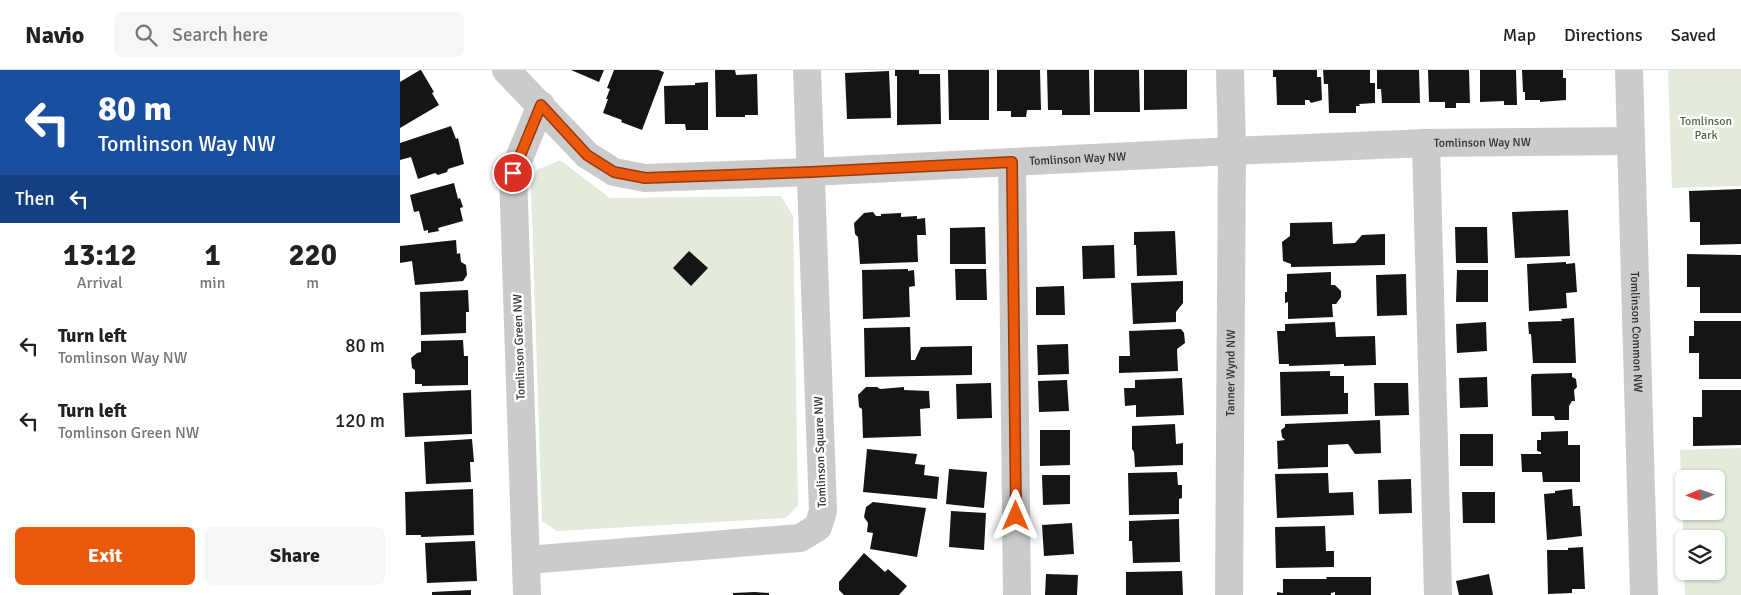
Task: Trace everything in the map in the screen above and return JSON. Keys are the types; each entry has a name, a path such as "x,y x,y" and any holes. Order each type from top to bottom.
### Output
{"street":[{"name":"Tomlinson Way NW","path":"506,70 587,155 614,172 645,178 811,172 1232,151 1426,144 1631,141"},
{"name":"Tomlinson Square NW","path":"527,560 800,538 818,527 823,511 807,70"},
{"name":"Tanner Wynd NW","path":"1229,595 1232,151 1230,70"},
{"name":"Tomlinson Common NW","path":"1629,70 1644,595"},
{"name":"Tomlinson Green NW","path":"528,595 513,173 541,105"},
{"path":"1426,144 1438,595"},
{"path":"1012,162 1017,595"}],"green space":[{"name":"Tomlinson Park","path":"1668,70 1741,70 1741,186 1672,188"},
{"path":"560,160 610,198 781,196 793,216 798,505 786,518 557,531 542,521 531,187 537,170"},
{"path":"1741,448 1741,595 1685,595 1684,580 1725,580 1725,530 1683,530 1683,520 1725,520 1725,470 1681,470 1680,450"}],"building":[{"path":"420,70 434,92 432,93 439,105 400,128 400,82"},
{"path":"571,70 604,70 599,82"},
{"path":"614,70 658,70 664,72 642,130 603,113 610,89 607,88"},
{"path":"715,70 735,70 736,75 757,74 758,115 716,117"},
{"path":"895,70 919,70 919,74 940,74 941,124 897,125 897,76 895,76"},
{"path":"948,70 989,70 989,120 949,120"},
{"path":"997,70 1040,70 1041,110 1027,110 1026,117 1011,117 1011,111 997,111"},
{"path":"1047,70 1089,70 1090,115 1062,115 1062,110 1048,110"},
{"path":"1094,70 1139,70 1140,112 1094,112"},
{"path":"1144,70 1187,70 1187,109 1144,110"},
{"path":"1273,70 1317,70 1317,77 1321,77 1322,100 1311,103 1309,100 1305,100 1305,105 1277,105 1276,77 1273,77"},
{"path":"1323,70 1370,70 1370,83 1375,83 1375,103 1359,104 1360,106 1356,106 1356,113 1329,113 1328,84 1324,84"},
{"path":"1377,70 1419,70 1420,103 1382,103 1381,89 1377,89"},
{"path":"1428,70 1469,70 1470,103 1456,103 1456,108 1445,108 1445,102 1429,102"},
{"path":"1480,70 1516,70 1517,105 1504,105 1504,101 1480,102"},
{"path":"1522,70 1563,70 1563,78 1566,78 1566,100 1540,102 1540,100 1525,100"},
{"path":"889,71 891,118 847,119 845,73"},
{"path":"708,82 708,130 686,130 685,124 665,124 664,86 695,85 695,83"},
{"path":"451,126 456,139 458,138 464,164 448,169 447,172 438,175 435,173 418,179 411,157 400,160 400,143"},
{"path":"454,183 458,199 460,198 463,207 460,208 463,221 438,228 439,231 428,233 428,230 424,231 419,211 414,212 410,195"},
{"path":"1741,189 1741,244 1700,245 1700,222 1690,222 1689,191"},
{"path":"1568,210 1570,256 1515,258 1512,212"},
{"path":"873,212 876,216 901,213 901,217 917,216 917,219 925,218 926,235 917,235 918,262 860,264 858,237 855,234 854,223 864,213"},
{"path":"1332,222 1333,244 1355,243 1362,235 1385,234 1385,265 1291,267 1291,264 1283,261 1282,242 1290,236 1290,223"},
{"path":"985,227 986,264 950,264 950,228"},
{"path":"1455,227 1487,227 1488,263 1456,263"},
{"path":"1175,231 1177,275 1137,276 1134,232"},
{"path":"456,240 457,254 460,253 461,262 466,265 467,275 463,281 415,285 412,261 400,263 400,246"},
{"path":"1114,245 1115,278 1083,279 1082,246"},
{"path":"689,251 708,268 691,286 673,268"},
{"path":"1687,254 1741,255 1741,313 1700,313 1700,287 1687,287"},
{"path":"1566,262 1566,264 1575,263 1577,292 1566,293 1567,308 1529,311 1527,264"},
{"path":"908,269 908,271 914,270 915,286 909,287 910,317 863,319 862,270"},
{"path":"955,269 986,269 987,300 956,300"},
{"path":"1457,270 1488,270 1488,302 1456,302"},
{"path":"1331,272 1331,285 1335,285 1341,291 1341,297 1336,304 1332,304 1333,317 1288,319 1288,302 1285,303 1287,274"},
{"path":"1406,274 1407,315 1377,316 1376,275"},
{"path":"1183,281 1183,303 1176,312 1176,322 1133,324 1131,283"},
{"path":"1064,286 1065,315 1036,315 1036,287"},
{"path":"468,290 469,312 466,312 466,333 421,335 420,292"},
{"path":"1574,318 1576,363 1533,363 1531,334 1529,334 1528,322 1562,321 1561,319"},
{"path":"1694,321 1741,321 1741,379 1699,379 1699,353 1689,353 1689,336 1694,336"},
{"path":"1335,322 1336,337 1375,336 1376,365 1289,366 1289,364 1279,364 1277,331 1285,331 1285,324"},
{"path":"1486,322 1487,351 1457,353 1456,324"},
{"path":"910,327 911,360 915,360 921,347 972,346 972,375 865,377 864,328"},
{"path":"1181,329 1184,333 1185,343 1177,349 1178,371 1119,373 1119,356 1130,356 1129,331"},
{"path":"463,340 464,356 468,356 468,385 422,386 422,384 415,384 415,370 412,368 411,358 421,352 421,341"},
{"path":"1068,344 1069,374 1038,375 1037,345"},
{"path":"1330,371 1330,376 1344,376 1344,393 1348,393 1348,414 1281,416 1280,372"},
{"path":"1572,373 1572,377 1576,379 1577,387 1574,390 1575,401 1572,401 1569,406 1569,420 1555,420 1554,416 1532,416 1532,374"},
{"path":"1487,377 1488,407 1460,408 1459,378"},
{"path":"1182,378 1184,415 1136,417 1136,405 1125,406 1124,388 1135,388 1135,380"},
{"path":"1067,380 1069,411 1039,412 1038,381"},
{"path":"991,383 992,418 957,419 956,384"},
{"path":"1374,383 1408,383 1409,415 1375,416"},
{"path":"866,387 877,387 880,389 904,387 904,390 929,391 930,408 920,409 921,436 863,438 862,409 859,407 858,395"},
{"path":"471,390 472,434 405,437 403,393"},
{"path":"1702,390 1741,390 1741,445 1693,446 1693,417 1702,417"},
{"path":"1380,420 1381,453 1355,454 1348,444 1328,445 1328,467 1278,469 1277,441 1285,440 1282,437 1281,430 1285,427 1285,424"},
{"path":"1175,424 1176,444 1183,443 1183,465 1135,467 1132,449 1132,426"},
{"path":"1040,430 1070,430 1070,465 1040,466"},
{"path":"1568,431 1568,445 1580,445 1580,482 1543,482 1542,472 1522,472 1521,454 1541,454 1541,452 1537,451 1537,440 1541,440 1541,432"},
{"path":"1460,434 1493,434 1493,466 1460,466"},
{"path":"472,439 474,462 470,462 471,482 426,484 424,442"},
{"path":"867,449 917,454 915,464 925,465 924,475 939,477 937,499 863,492"},
{"path":"949,469 987,472 984,508 946,504"},
{"path":"1177,472 1178,485 1182,485 1182,498 1179,499 1179,514 1129,515 1128,473"},
{"path":"1328,473 1329,493 1353,492 1354,515 1277,518 1275,474"},
{"path":"1042,475 1070,475 1070,504 1043,505"},
{"path":"1411,479 1412,513 1379,514 1378,480"},
{"path":"473,489 474,535 421,537 421,535 406,535 405,492"},
{"path":"1572,489 1573,506 1580,506 1582,536 1547,540 1544,494"},
{"path":"1462,492 1495,492 1495,523 1463,523"},
{"path":"873,502 926,508 917,557 870,549 873,533 867,532 868,523 864,517 866,507"},
{"path":"951,511 986,513 984,550 949,547"},
{"path":"1179,519 1180,562 1133,563 1132,541 1129,541 1129,521"},
{"path":"1072,523 1074,554 1044,556 1042,525"},
{"path":"1325,526 1326,551 1334,551 1334,567 1276,568 1275,527"},
{"path":"475,541 477,581 427,583 425,543"},
{"path":"1583,547 1585,589 1572,589 1572,593 1548,594 1547,550 1568,550 1568,548"},
{"path":"864,553 885,572 888,569 907,586 899,595 844,595 839,590 839,582"},
{"path":"1182,571 1183,595 1126,595 1126,572"},
{"path":"1046,574 1078,575 1077,595 1045,595"},
{"path":"1489,574 1493,595 1459,595 1456,581"},
{"path":"1326,577 1371,577 1371,595 1335,595 1335,592 1331,593 1331,595 1277,595 1277,592 1283,593 1283,579 1327,579"},
{"path":"471,590 471,595 432,595 432,592"},
{"path":"755,592 769,593 769,595 733,595 733,593"}],"route":[{"path":"513,173 541,105 587,155 614,172 645,178 1012,162 1016,516"}]}
